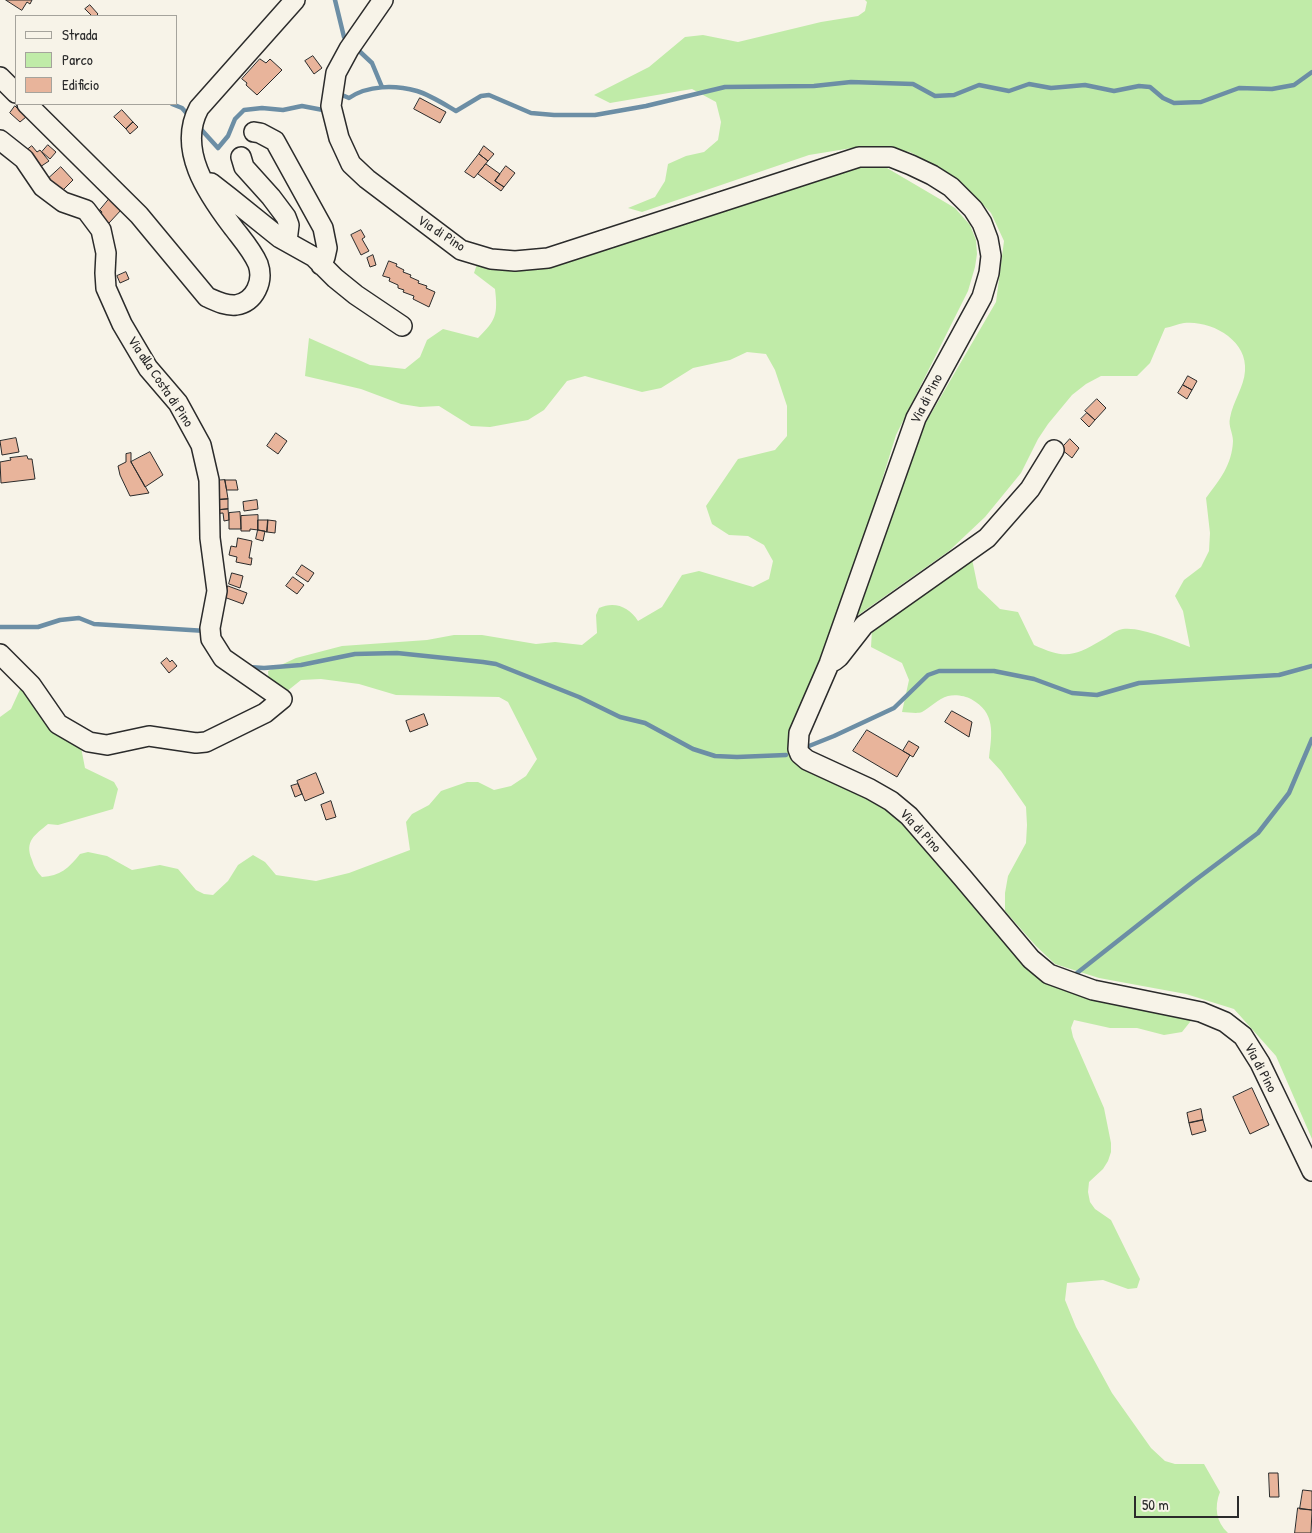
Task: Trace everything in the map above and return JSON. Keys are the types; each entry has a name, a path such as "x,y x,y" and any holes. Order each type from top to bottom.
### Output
{"street":[{"path":"28,105 139,215 207,297 221,304 235,305 246,302 256,291 260,282 258,265 249,249 221,212 203,182 192,154 193,119 199,108 295,0"},
{"name":"Via di Pino","path":"383,0 349,50 336,73 331,106 339,138 351,164 367,179 461,250 491,259 516,261 548,258 859,157 891,157 911,165 951,187 973,209 985,231 991,256 989,273 982,297 916,418 829,664 798,732 797,745 800,754 821,768 870,789 909,816 1031,959 1049,974 1093,990 1201,1012 1225,1022 1243,1036 1260,1062 1312,1172"},
{"path":"0,77 15,92"},
{"path":"254,132 275,141 324,228 327,248 326,257 322,265"},
{"name":"Via alla Costa di Pino","path":"0,140 24,160 43,187 64,202 86,210 101,230 106,253 106,288 122,324 148,368 178,403 200,445 209,480 210,538 217,591 210,628 211,639 223,658 282,699 265,713 206,742 196,743 149,736 108,745 89,742 58,724 31,685 0,654"},
{"path":"241,157 244,167 286,217 289,225 286,241"},
{"path":"203,182 211,183 268,230 314,257 356,295 402,326"},
{"path":"829,664 839,657 864,625 987,538 1030,489 1054,450"}],"green space":[{"path":"865,0 1312,0 1312,1139 1276,1056 1234,1009 1186,994 1099,978 1055,964 1036,946 1005,911 1005,893 1008,876 1026,843 1026,807 1001,771 989,758 991,732 985,711 969,698 951,695 944,697 922,712 902,712 909,680 902,663 871,647 872,630 972,559 978,588 1000,609 1018,612 1034,645 1045,650 1061,654 1076,653 1117,631 1126,629 1144,631 1190,647 1183,611 1175,596 1184,580 1201,567 1209,551 1210,533 1206,498 1228,465 1232,450 1233,441 1230,418 1243,383 1245,371 1241,350 1226,334 1205,325 1184,323 1165,328 1150,363 1137,376 1101,376 1086,384 1072,395 1038,439 1021,473 985,517 949,551 854,618 865,594 922,429 996,302 1004,241 991,213 958,179 910,152 864,146 809,155 642,212 628,208 655,197 665,181 668,164 686,156 704,152 718,140 721,122 716,102 692,89 610,103 594,95 649,67 685,37 703,35 738,42 821,22 858,16 865,11 867,2"},
{"path":"864,164 887,168 955,208 970,225 976,240 977,254 968,291 896,435 861,548 794,727 791,740 908,825 1057,985 1078,995 1194,1017 1182,1032 1164,1035 1137,1028 1110,1028 1074,1020 1071,1028 1073,1037 1104,1108 1111,1143 1108,1161 1103,1169 1089,1182 1090,1202 1095,1209 1111,1220 1140,1279 1137,1288 1128,1289 1103,1280 1067,1283 1065,1300 1076,1327 1112,1393 1151,1448 1165,1461 1175,1464 1204,1464 1220,1492 1217,1514 1221,1524 1228,1533 0,1533 0,717 11,709 23,683 80,742 85,768 114,782 118,789 113,809 58,825 48,824 35,835 29,848 35,867 42,877 59,873 68,867 80,854 88,852 107,856 132,870 160,865 178,869 196,890 204,894 213,895 228,881 238,865 253,855 265,862 276,875 316,881 349,873 410,850 406,822 412,814 429,805 441,791 467,782 478,782 494,790 511,786 526,776 537,759 508,702 499,697 396,695 359,684 321,679 301,680 286,692 269,684 268,671 296,658 342,646 427,640 454,635 482,635 536,644 555,642 582,645 597,633 596,615 599,608 616,605 626,609 638,621 662,607 682,575 699,571 753,587 769,579 773,561 764,545 748,536 729,535 712,524 706,506 738,459 775,450 787,436 787,406 775,370 766,354 747,352 730,360 693,368 661,388 642,392 585,376 567,381 544,410 528,420 490,427 471,426 439,406 420,407 401,404 361,389 305,376 309,338 370,365 405,369 420,357 427,340 443,329 478,338 489,326 496,311 495,289 474,273 477,264 538,267"}],"building":[{"path":"6,0 32,0 30,4 27,2 22,10"},
{"path":"90,5 98,14 91,15 85,9"},
{"path":"313,56 322,68 314,74 305,61"},
{"path":"260,59 266,63 270,59 282,70 257,95 242,79"},
{"path":"420,98 446,112 440,123 414,109"},
{"path":"15,106 26,117 20,122 10,113"},
{"path":"122,110 133,122 126,129 114,117"},
{"path":"133,122 138,127 130,134 126,129"},
{"path":"48,145 56,152 50,159 42,152"},
{"path":"32,146 37,152 40,150 49,161 40,167 27,150"},
{"path":"484,146 494,154 488,161 479,154"},
{"path":"479,154 488,161 474,178 465,172"},
{"path":"486,164 500,174 495,181 504,187 501,191 478,174"},
{"path":"506,166 515,173 504,187 495,181"},
{"path":"61,167 73,180 62,191 49,178"},
{"path":"110,198 122,209 109,223 100,215 102,212 100,210"},
{"path":"361,230 365,237 362,239 369,251 361,255 351,235"},
{"path":"373,255 376,265 370,267 367,258"},
{"path":"389,261 397,264 396,266 404,270 403,272 419,281 418,283 427,286 426,288 435,292 429,307 413,299 414,296 403,292 404,290 398,288 398,285 389,281 390,278 383,276"},
{"path":"126,272 129,279 120,283 117,276"},
{"path":"1188,376 1197,381 1192,390 1183,385"},
{"path":"1183,385 1192,390 1187,399 1178,393"},
{"path":"1097,399 1106,408 1095,420 1085,411"},
{"path":"1087,413 1095,420 1089,427 1081,419"},
{"path":"276,433 287,441 278,454 267,446"},
{"path":"16,438 19,452 2,455 0,441"},
{"path":"1070,439 1079,448 1072,458 1061,449"},
{"path":"150,452 163,475 145,487 131,462"},
{"path":"131,453 131,462 149,493 130,496 120,475 118,466 126,462 126,454"},
{"path":"27,456 28,459 32,459 35,479 1,483 0,462 11,460 10,458"},
{"path":"225,480 236,480 238,490 227,490"},
{"path":"225,480 228,499 214,500 212,481"},
{"path":"228,499 228,509 215,510 214,500"},
{"path":"257,500 258,509 244,511 243,502"},
{"path":"228,509 229,520 224,521 223,513 212,514 211,511"},
{"path":"240,512 241,529 229,529 229,513"},
{"path":"258,515 258,530 241,531 241,516"},
{"path":"258,520 268,520 267,532 258,530"},
{"path":"268,520 276,521 275,533 267,532"},
{"path":"258,530 265,531 263,541 256,539"},
{"path":"238,538 252,541 249,558 252,558 251,565 236,562 237,557 229,555 231,546 236,547"},
{"path":"302,565 314,573 308,582 296,574"},
{"path":"232,573 243,576 240,588 229,584"},
{"path":"293,577 304,585 297,594 286,586"},
{"path":"228,586 247,593 243,604 224,597"},
{"path":"167,658 170,662 172,660 177,666 169,673 161,663"},
{"path":"952,711 972,722 969,737 945,722"},
{"path":"424,714 428,725 410,732 406,721"},
{"path":"867,730 910,755 897,777 853,751"},
{"path":"909,741 919,747 913,757 903,751"},
{"path":"316,773 324,793 305,801 297,781"},
{"path":"298,784 302,794 295,797 291,786"},
{"path":"331,801 336,817 326,820 321,805"},
{"path":"1252,1088 1269,1125 1250,1134 1233,1097"},
{"path":"1201,1109 1203,1120 1189,1123 1187,1113"},
{"path":"1203,1120 1206,1131 1192,1135 1189,1123"},
{"path":"1269,1473 1278,1473 1279,1497 1270,1497"},
{"path":"1303,1490 1312,1491 1312,1510 1300,1509"},
{"path":"1298,1508 1312,1510 1311,1533 1295,1533"}],"waterway":[{"path":"335,0 344,37 348,41"},
{"path":"356,48 372,63 382,87"},
{"path":"342,95 349,98 373,88 382,87 409,89 437,100 456,111 481,96 489,95 531,113 554,115 595,115 646,106 725,87 814,86 851,82 913,84 935,96 954,95 979,85 1009,91 1029,84 1051,88 1085,85 1114,91 1139,86 1150,87 1163,98 1174,103 1201,102 1239,88 1272,89 1294,85 1312,72"},
{"path":"174,105 182,108 190,117"},
{"path":"199,127 218,148 228,136 235,119 244,110 262,108 283,110 302,106 323,110"},
{"path":"0,627 38,627 60,620 79,618 94,624 206,631"},
{"path":"249,667 264,668 301,665 355,654 397,653 496,664 579,697 620,717 645,723 693,749 715,756 786,755"},
{"path":"809,746 894,708 928,675 939,671 994,671 1034,679 1072,693 1097,695 1139,683 1279,675 1312,666"},
{"path":"1077,973 1258,833 1289,793 1312,739"}]}
